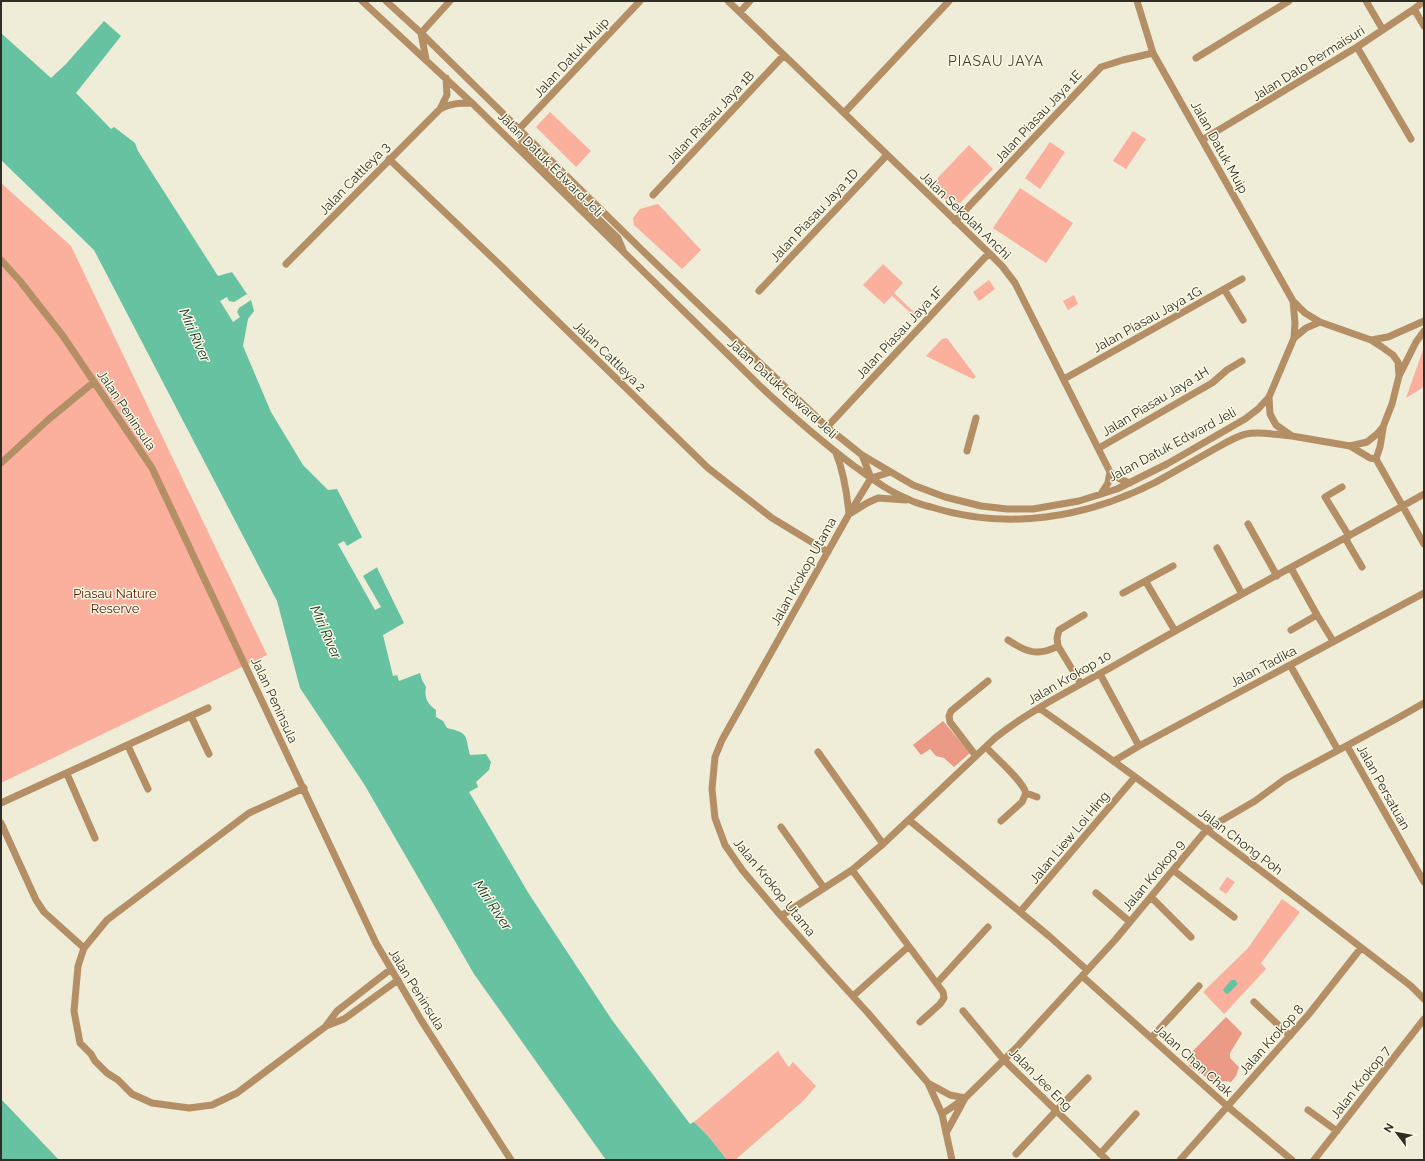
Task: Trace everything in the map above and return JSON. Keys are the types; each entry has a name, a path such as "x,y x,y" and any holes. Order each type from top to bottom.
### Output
{"street":[{"name":"Jalan Datuk Edward Jeli","path":"362,1 472,103 760,386 804,426 836,452 871,478 909,500 949,513 981,518 1016,520 1044,518 1072,513 1118,500 1156,482 1231,439 1260,433 1292,436"},
{"name":"Jalan Datuk Edward Jeli","path":"386,1 421,33 826,427 862,454 913,484 938,494 981,506 1007,509 1033,509 1079,501 1130,483 1167,464 1245,419 1258,409 1269,397"},
{"path":"426,60 421,33 450,1"},
{"name":"Jalan Datuk Muip","path":"519,129 640,1"},
{"name":"Jalan Sekolah Anchi","path":"728,1 1002,266 1014,283 1110,472"},
{"path":"740,12 750,1"},
{"path":"844,113 949,1"},
{"name":"Jalan Datuk Muip","path":"1137,1 1153,53 1293,301"},
{"path":"1196,58 1289,1"},
{"path":"1366,1 1383,30"},
{"name":"Jalan Dato Permaisuri","path":"1202,140 1357,47 1424,1"},
{"path":"1414,9 1424,26"},
{"path":"1357,47 1411,139"},
{"name":"Jalan Piasau Jaya 1E","path":"955,221 1100,67 1153,53"},
{"name":"Jalan Piasau Jaya 1B","path":"653,195 784,55"},
{"name":"Jalan Cattleya 3","path":"440,109 447,95 446,78"},
{"name":"Jalan Cattleya 3","path":"286,264 440,109 450,104 472,103"},
{"path":"519,129 524,147 618,238 625,254"},
{"name":"Jalan Piasau Jaya 1D","path":"759,291 887,155"},
{"name":"Jalan Cattleya 2","path":"389,159 708,468 772,518 828,552"},
{"name":"Jalan Piasau Jaya 1F","path":"826,427 989,253"},
{"name":"Jalan Peninsula","path":"1,260 20,281 63,336 152,468 376,943 511,1160"},
{"name":"Jalan Piasau Jaya 1G","path":"1064,379 1242,279"},
{"path":"1224,289 1243,320"},
{"path":"1293,301 1306,313 1320,322 1371,340 1382,347 1393,355 1398,362 1399,376"},
{"path":"1293,301 1296,323 1294,338 1269,397 1270,414 1276,425 1292,436 1350,446 1370,458 1376,459"},
{"path":"1371,340 1388,337 1424,321"},
{"path":"1294,338 1306,328 1320,322"},
{"path":"1424,331 1416,342 1399,376 1392,404 1383,427 1380,447 1376,459 1424,544"},
{"name":"Jalan Piasau Jaya 1H","path":"1099,448 1212,383 1227,370 1242,361"},
{"path":"1,463 49,419 94,382"},
{"path":"967,451 976,418"},
{"path":"1350,446 1367,442 1383,427"},
{"path":"836,452 844,475 849,514 878,498 909,500"},
{"path":"862,454 871,478 891,472"},
{"path":"1101,494 1108,484 1110,472 1120,479 1130,483"},
{"name":"Jalan Krokop Utama","path":"871,478 849,514 722,740 715,757 712,800 715,818 725,845 743,871 928,1083 942,1114 952,1160"},
{"path":"1342,487 1325,497 1362,567"},
{"name":"Jalan Krokop 10","path":"781,916 852,870 883,844 1010,726 1175,631 1424,494"},
{"path":"1248,524 1277,576"},
{"path":"1217,548 1242,594"},
{"path":"1123,593 1174,566"},
{"path":"1291,568 1333,641"},
{"path":"1146,582 1175,631"},
{"name":"Jalan Tadika","path":"1114,761 1139,746 1424,593"},
{"path":"1081,684 1058,646 1057,638 1059,630 1084,615"},
{"path":"1291,630 1317,615"},
{"path":"1008,640 1022,649 1032,652 1049,651 1058,646"},
{"path":"1290,665 1338,750"},
{"path":"1100,674 1139,746"},
{"path":"976,756 950,722 949,716 951,711 988,681"},
{"name":"Jalan Krokop 9","path":"942,1114 965,1098 1004,1060 1130,922 1207,829 1255,801 1285,779 1424,703"},
{"path":"1,803 208,708"},
{"name":"Jalan Chong Poh","path":"1039,708 1207,829 1411,986 1424,999"},
{"path":"192,716 209,754"},
{"path":"128,746 148,789"},
{"name":"Jalan Persatuan","path":"1347,746 1424,882"},
{"path":"986,747 1025,788 1026,793 1022,802 1001,821"},
{"path":"818,752 883,844"},
{"path":"67,774 95,838"},
{"name":"Jalan Liew Loi Hing","path":"1020,912 1136,777"},
{"path":"304,788 249,813 107,920 84,948 78,966 74,1011 80,1042 95,1061 132,1094 152,1103 189,1108 212,1104 237,1093 325,1027 344,1019 398,980"},
{"path":"1026,793 1037,797"},
{"path":"909,820 1087,970"},
{"path":"1,823 36,900 44,912 84,948"},
{"path":"781,827 824,888"},
{"path":"852,870 943,992 944,998 940,1004 920,1022"},
{"path":"1173,870 1234,917"},
{"path":"1096,893 1130,922"},
{"path":"1151,897 1191,937"},
{"path":"937,983 988,927"},
{"path":"853,996 908,947"},
{"name":"Jalan Krokop 8","path":"1180,1160 1326,995 1361,948"},
{"path":"325,1027 337,1011 391,969"},
{"name":"Jalan Chan Chak","path":"1082,976 1227,1106 1292,1160"},
{"path":"1151,1038 1198,986"},
{"path":"1254,1002 1290,1036"},
{"name":"Jalan Jee Eng","path":"963,1011 1004,1060 1107,1160"},
{"name":"Jalan Krokop 7","path":"1314,1160 1424,1019"},
{"path":"1016,1154 1088,1078"},
{"path":"928,1083 950,1095 965,1098 946,1134"},
{"path":"1308,1110 1337,1131"},
{"path":"1100,1154 1136,1114"}],"green space":[{"path":"550,112 591,151 576,167 536,127"},
{"path":"1133,131 1146,139 1126,169 1113,161"},
{"path":"1050,142 1065,152 1040,189 1025,178"},
{"path":"969,145 993,169 960,203 946,200 931,185"},
{"name":"Piasau Nature Reserve","path":"1,183 71,246 267,655 1,783"},
{"path":"1020,188 1073,223 1046,263 993,228"},
{"path":"658,204 701,250 682,269 634,225 633,218 640,209"},
{"path":"883,264 903,283 894,293 917,315 915,317 892,296 884,304 863,285"},
{"path":"989,280 995,289 979,301 973,292"},
{"path":"1074,295 1078,304 1068,310 1063,301"},
{"path":"947,338 976,377 973,379 926,356 942,339"},
{"path":"1424,347 1424,387 1406,398"},
{"path":"1227,877 1235,882 1226,894 1219,889"},
{"path":"1282,899 1300,912 1261,963 1266,969 1224,1014 1203,992 1248,948"},
{"path":"778,1051 789,1067 793,1062 816,1086 804,1100 735,1160 727,1160 709,1137 694,1122"}],"shaded area":[{"path":"943,721 970,753 954,767 944,758 936,756 930,749 921,755 913,745"},
{"path":"1226,1017 1242,1033 1230,1053 1230,1058 1239,1067 1236,1076 1231,1082 1225,1081 1215,1083 1189,1066 1188,1056"}],"water":[{"name":"Miri River","path":"104,21 121,36 76,93 111,129 114,127 135,143 138,151 218,276 232,272 251,300 254,311 248,319 243,346 271,412 303,465 328,490 337,489 404,623 383,635 393,676 397,675 399,681 420,673 426,687 425,694 427,700 436,710 436,717 443,721 447,728 463,733 470,755 486,754 491,762 489,770 476,782 478,787 469,792 529,894 612,1020 690,1124 694,1122 709,1137 727,1160 606,1160 474,974 364,784 300,688 277,601 94,250 1,160 1,33 51,78 66,64"},
{"path":"1231,980 1235,980 1238,984 1226,994 1223,990"},
{"path":"1,1099 59,1160 1,1160"}],"pier":[{"path":"247,294 251,300 239,308 237,312 240,317 233,322 220,301 227,297 229,301 234,302"},
{"path":"364,536 379,566 363,576 381,607 375,610 338,544 344,541 347,546"}],"district":[{"name":"PIASAU JAYA","path":"996,61"}]}
